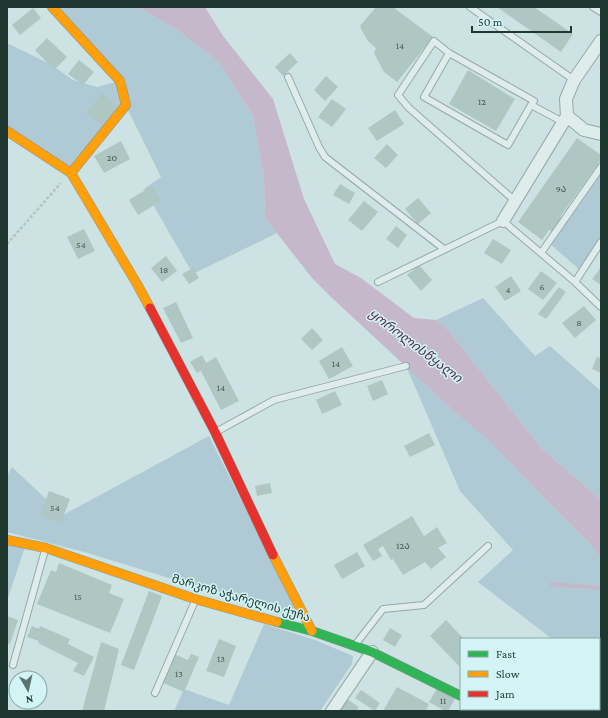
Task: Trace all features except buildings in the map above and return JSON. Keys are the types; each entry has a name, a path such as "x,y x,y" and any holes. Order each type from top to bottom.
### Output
{"street":[{"path":"52,7 120,81 126,105 71,173"},
{"path":"503,221 565,119 566,99 574,80 601,41"},
{"path":"565,119 584,130 601,134"},
{"path":"7,131 71,173 137,284 215,432 274,558 312,631"},
{"name":"მარკოზ აჭარელის ქუჩა","path":"7,540 46,548 195,599 312,631 372,652 460,696"},
{"path":"332,711 372,652"}],"lane":[{"path":"470,7 574,80"},
{"path":"593,7 601,12"},
{"path":"450,53 424,97 508,145 534,101 450,53 434,41 398,95 409,108 515,201"},
{"path":"288,77 319,147 325,157 444,249"},
{"path":"531,105 565,119"},
{"path":"541,253 601,167"},
{"path":"378,282 503,221 575,282 601,307"},
{"path":"575,282 601,242"},
{"path":"215,432 274,400 406,366"},
{"path":"354,646 383,609 424,605 488,546"},
{"path":"13,665 46,548"},
{"path":"155,693 195,599"}],"path":[{"path":"7,244 71,173"}],"shaded area":[{"path":"52,7 138,7 176,29 220,63 253,116 264,178 265,218 277,233 193,274 144,189 161,177 126,106 71,173 7,131 7,43 52,65 73,80 97,87 120,81"},
{"path":"601,174 601,239 580,270 551,245"},
{"path":"483,298 535,356 550,346 601,391 601,500 542,449 448,330 436,320"},
{"path":"406,366 456,413 489,439 540,494 592,546 601,558 601,659 600,638 551,638 478,582 513,550 460,491"},
{"path":"209,436 295,607 288,615 88,553 7,532 7,476 12,467 63,515"},
{"path":"7,540 26,544 7,601"},
{"path":"264,624 315,640 353,656 352,664 320,711 174,711 184,689 229,705"}],"water":[{"name":"ყოროლისწყალი","path":"138,7 205,7 223,36 273,99 304,199 335,264 361,278 414,318 436,320 448,330 542,449 601,500 601,558 592,546 489,440 456,413 312,278 265,218 264,178 253,116 220,63 176,29"}],"waterway":[{"path":"551,584 601,588"}],"traffic: fast":[{"path":"277,622 312,631 372,652 460,696"}],"traffic: slow":[{"path":"52,7 120,81 126,105 71,173"},
{"path":"7,131 71,173 150,308"},
{"path":"7,540 46,548 195,599 277,622"},
{"path":"273,555 312,631"}],"traffic: jam":[{"path":"150,308 215,432 273,555"}]}
